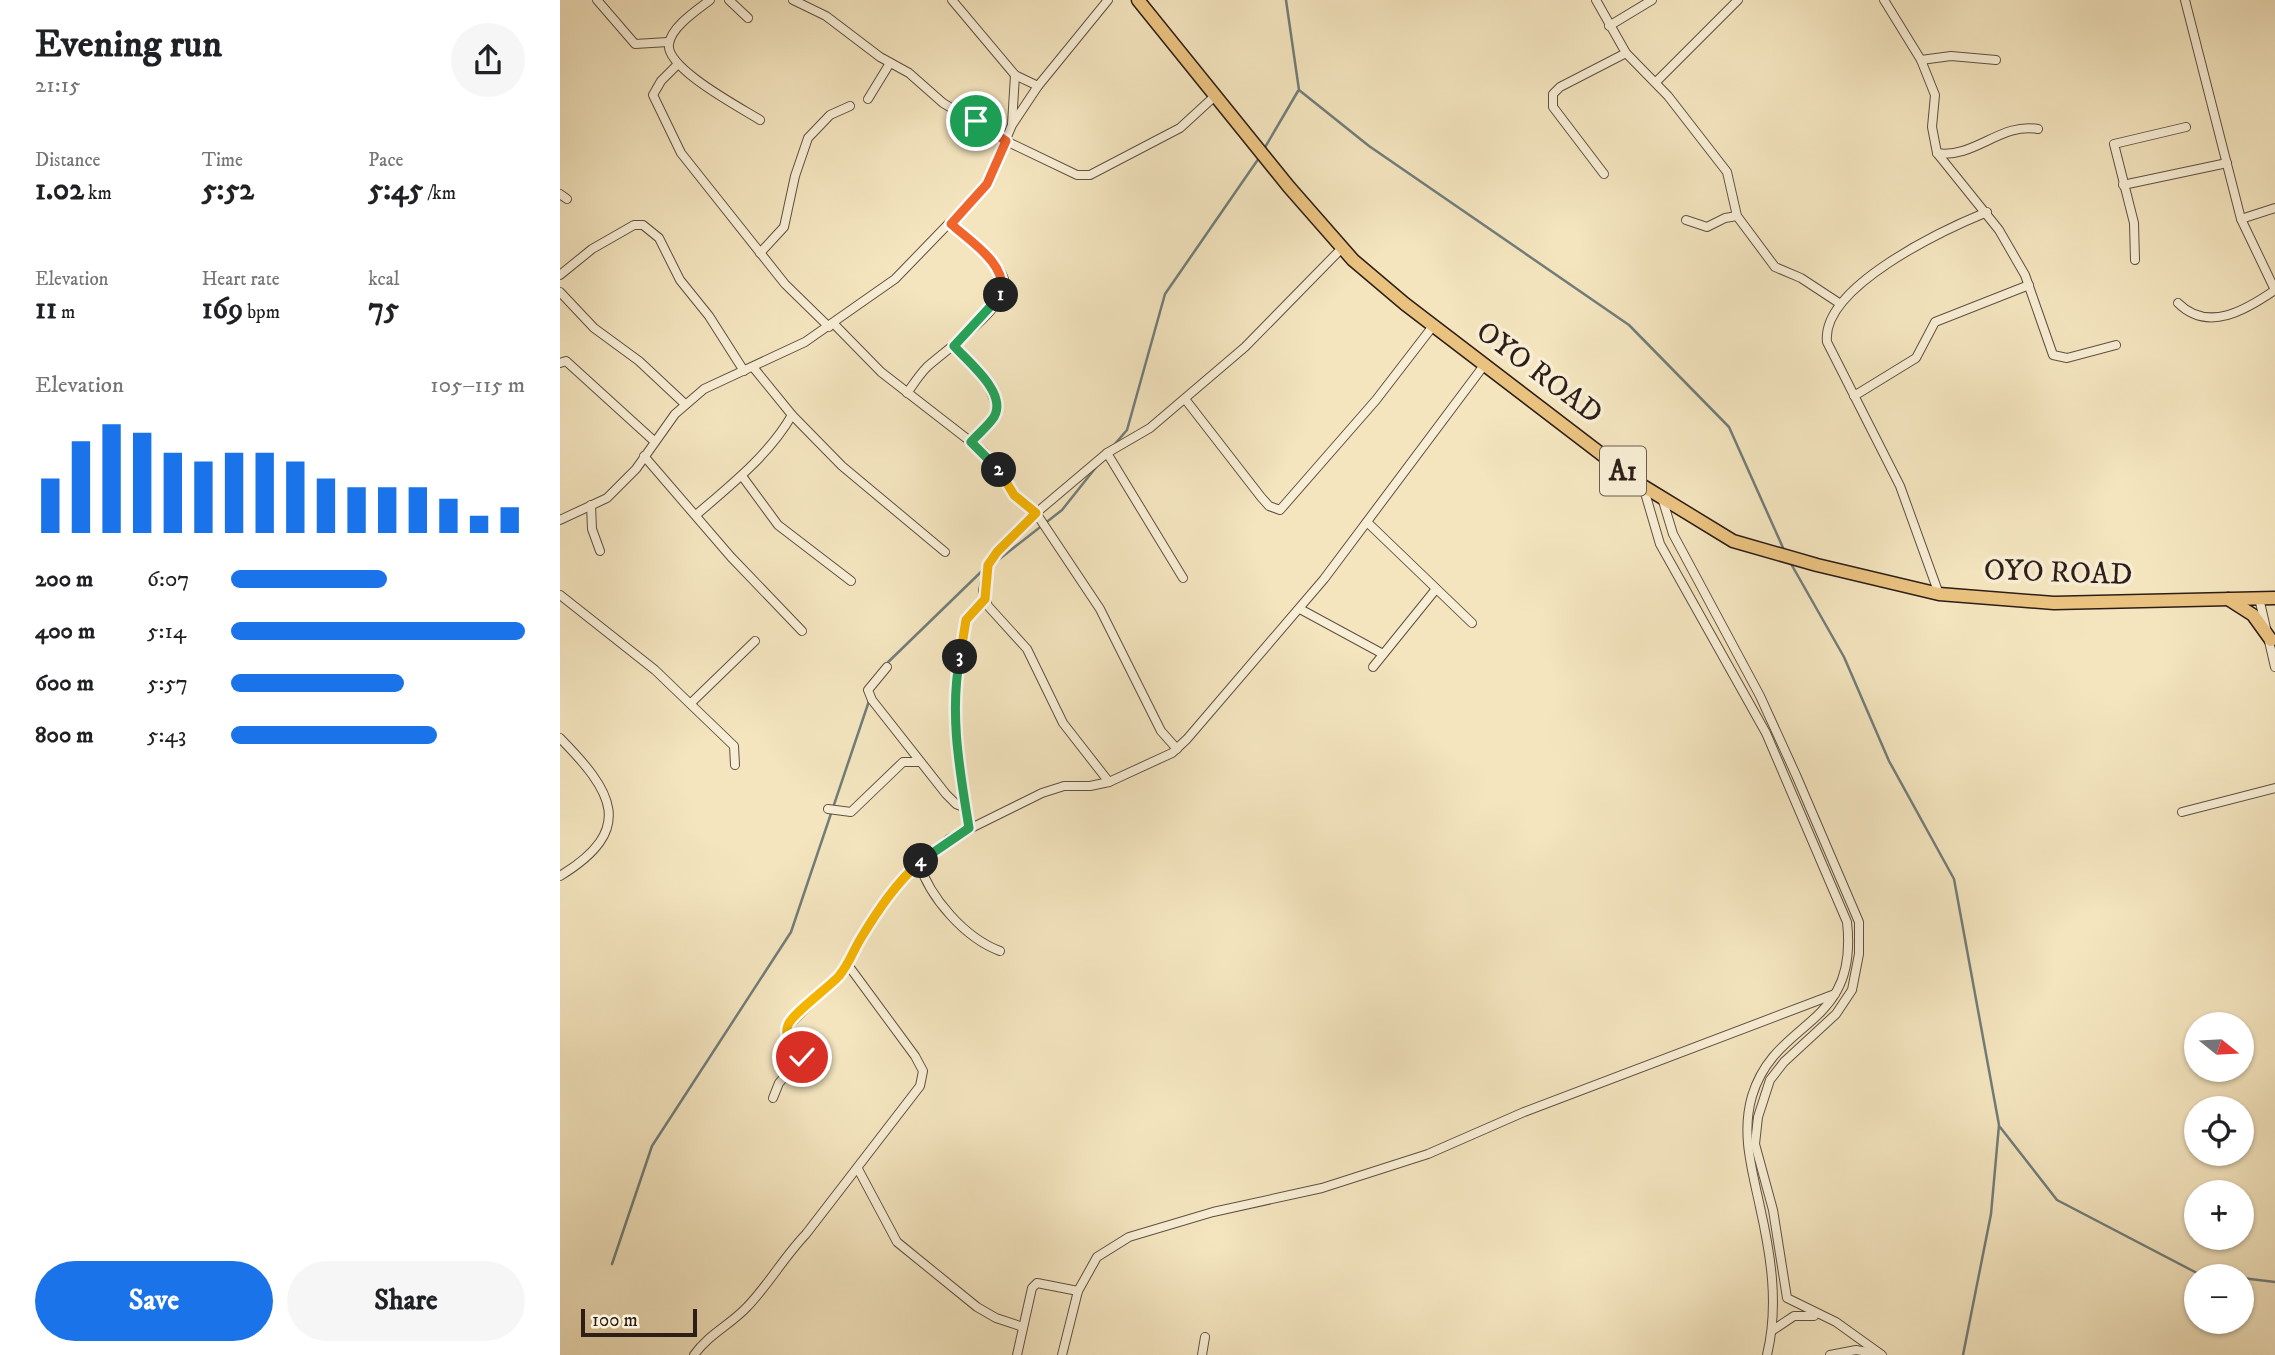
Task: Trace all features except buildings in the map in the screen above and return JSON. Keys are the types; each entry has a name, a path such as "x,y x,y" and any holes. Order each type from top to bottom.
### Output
{"highway":[{"name":"OYO ROAD","path":"1138,0 1342,248 1433,326 1663,501 1733,541 1766,552 1939,594 2054,603 2275,598"},
{"path":"2227,599 2253,615 2271,640"},
{"path":"2271,640 2275,626"}],"street":[{"path":"597,0 635,44 668,42"},
{"path":"710,0 675,32 668,42 669,49 684,71 760,120"},
{"path":"729,0 748,18"},
{"path":"793,0 826,16 909,73 943,103 1006,141 1077,175 1090,174 1180,128 1216,95"},
{"path":"952,0 1015,75 1038,86"},
{"path":"560,520 607,498 685,404 704,389 749,369 831,325 895,279 987,184 1012,125 1038,86 1108,0"},
{"path":"1596,0 1626,53 1656,82 1727,172 1737,216 1775,267 1801,278 1839,303"},
{"path":"1609,26 1652,0"},
{"path":"1656,82 1738,0"},
{"path":"1884,0 1921,60 1935,95 1932,127 1937,153 1953,176 1987,212 2029,285 2053,355 2067,358 2116,345"},
{"path":"2178,303 2200,317 2218,318 2253,305 2275,290 2241,219 2185,0"},
{"path":"1604,174 1553,107 1553,94 1560,87 1626,53"},
{"path":"1921,60 1951,57 1996,60"},
{"path":"868,99 890,62"},
{"path":"678,64 655,88 654,100 681,153 785,284 907,393 971,442 996,466 1014,495 1039,517 1100,609 1161,731 1177,749"},
{"path":"1012,125 1015,75"},
{"path":"760,253 784,227 795,176 808,138 830,115 850,106"},
{"path":"1937,153 1955,155 2024,126 2038,129"},
{"path":"2135,260 2134,223 2114,144 2186,127"},
{"path":"2123,185 2227,163"},
{"path":"2241,219 2275,208"},
{"path":"1939,594 1900,486 1827,342 1826,330 1839,303 1860,283 1951,226 1987,212"},
{"path":"1686,220 1707,227 1725,218 1737,216"},
{"path":"907,393 925,370 954,346 996,304 1004,284 996,266 951,224"},
{"path":"560,275 592,249 634,225 643,225 659,238 680,281 749,369 842,466 945,552"},
{"path":"969,828 955,708 957,669 966,620 985,599 988,565 997,552 1107,453 1150,428 1245,347 1342,248"},
{"path":"1854,396 1916,358 1935,322 2029,285"},
{"path":"560,292 594,328 639,361 685,404"},
{"path":"1185,399 1261,498 1269,506 1280,510 1376,400 1433,326"},
{"path":"954,346 987,382 997,407 994,416 971,442"},
{"path":"560,363 566,361 654,441"},
{"path":"818,1075 789,1041 787,1027 848,965 862,936 895,886 919,863 969,828 1042,793 1064,786 1090,786 1109,782 1177,749 1233,689 1300,608 1485,364"},
{"path":"696,515 742,476 784,429 792,415"},
{"path":"1107,453 1183,578"},
{"path":"644,456 802,631"},
{"path":"742,476 778,526 851,581"},
{"path":"1643,486 1660,544 1766,733 1847,922 1847,966 1838,993 1827,1007 1775,1055 1758,1081 1749,1109 1746,1132 1749,1158 1771,1261 1773,1330 1767,1355"},
{"path":"1663,501 1673,534 1760,696 1855,910 1859,954 1852,990 1836,1014 1784,1062 1770,1080 1755,1144 1773,1210 1784,1292 1795,1304 1853,1334 1881,1354"},
{"path":"591,505 593,529 600,551"},
{"path":"1367,522 1472,623"},
{"path":"1374,667 1436,589"},
{"path":"560,595 691,704 734,746 735,765"},
{"path":"2259,598 2271,640 2275,667"},
{"path":"985,599 1027,649 1063,723 1109,782"},
{"path":"1300,608 1383,654"},
{"path":"691,704 755,641"},
{"path":"887,667 870,686 869,694 920,762 956,804 966,808"},
{"path":"560,738 600,784 607,800 610,823 599,843 560,876"},
{"path":"828,809 851,812 904,762 920,762"},
{"path":"2182,812 2275,788"},
{"path":"919,863 924,879 938,900 971,933 1000,951"},
{"path":"694,1355 710,1336 745,1309 763,1289 786,1256 908,1105 920,1086 923,1071 848,965"},
{"path":"1062,1355 1078,1291 1097,1257 1129,1237 1213,1212 1322,1188 1428,1154 1524,1112 1852,990"},
{"path":"773,1098 779,1083 802,1057"},
{"path":"858,1169 897,1242 977,1307 996,1318 1023,1327"},
{"path":"1017,1355 1032,1289 1037,1283 1078,1291"},
{"path":"1773,1330 1794,1316 1820,1317"},
{"path":"1847,1351 1853,1334"},
{"path":"1202,1355 1205,1337"},
{"path":"1830,1355 1847,1351 1881,1354"}],"waterway":[{"path":"1286,0 1299,90 1369,146 1629,325 1729,427 1784,550"},
{"path":"1264,149 1298,91"},
{"path":"1114,445 1127,430 1165,294 1259,158"},
{"path":"993,564 1062,510 1097,466"},
{"path":"1790,562 1844,657 1889,761 1954,879 1999,1125 1991,1214 1963,1355"},
{"path":"881,669 984,569"},
{"path":"612,1264 652,1146 791,932 869,701"},
{"path":"2000,1127 2057,1200 2184,1266"},
{"path":"2254,1279 2275,1282"}],"route":[{"path":"802,1057 786,1033 790,1020 825,992 848,965 862,936 895,886 949,839 969,828 959,762 955,708 963,631 966,620 985,599 983,591 988,565 997,552 1036,513 1014,495 996,466 971,442 994,416 997,407 987,382 954,346 996,304 1004,284 996,266 951,224 987,184 1006,141 976,121"}]}
